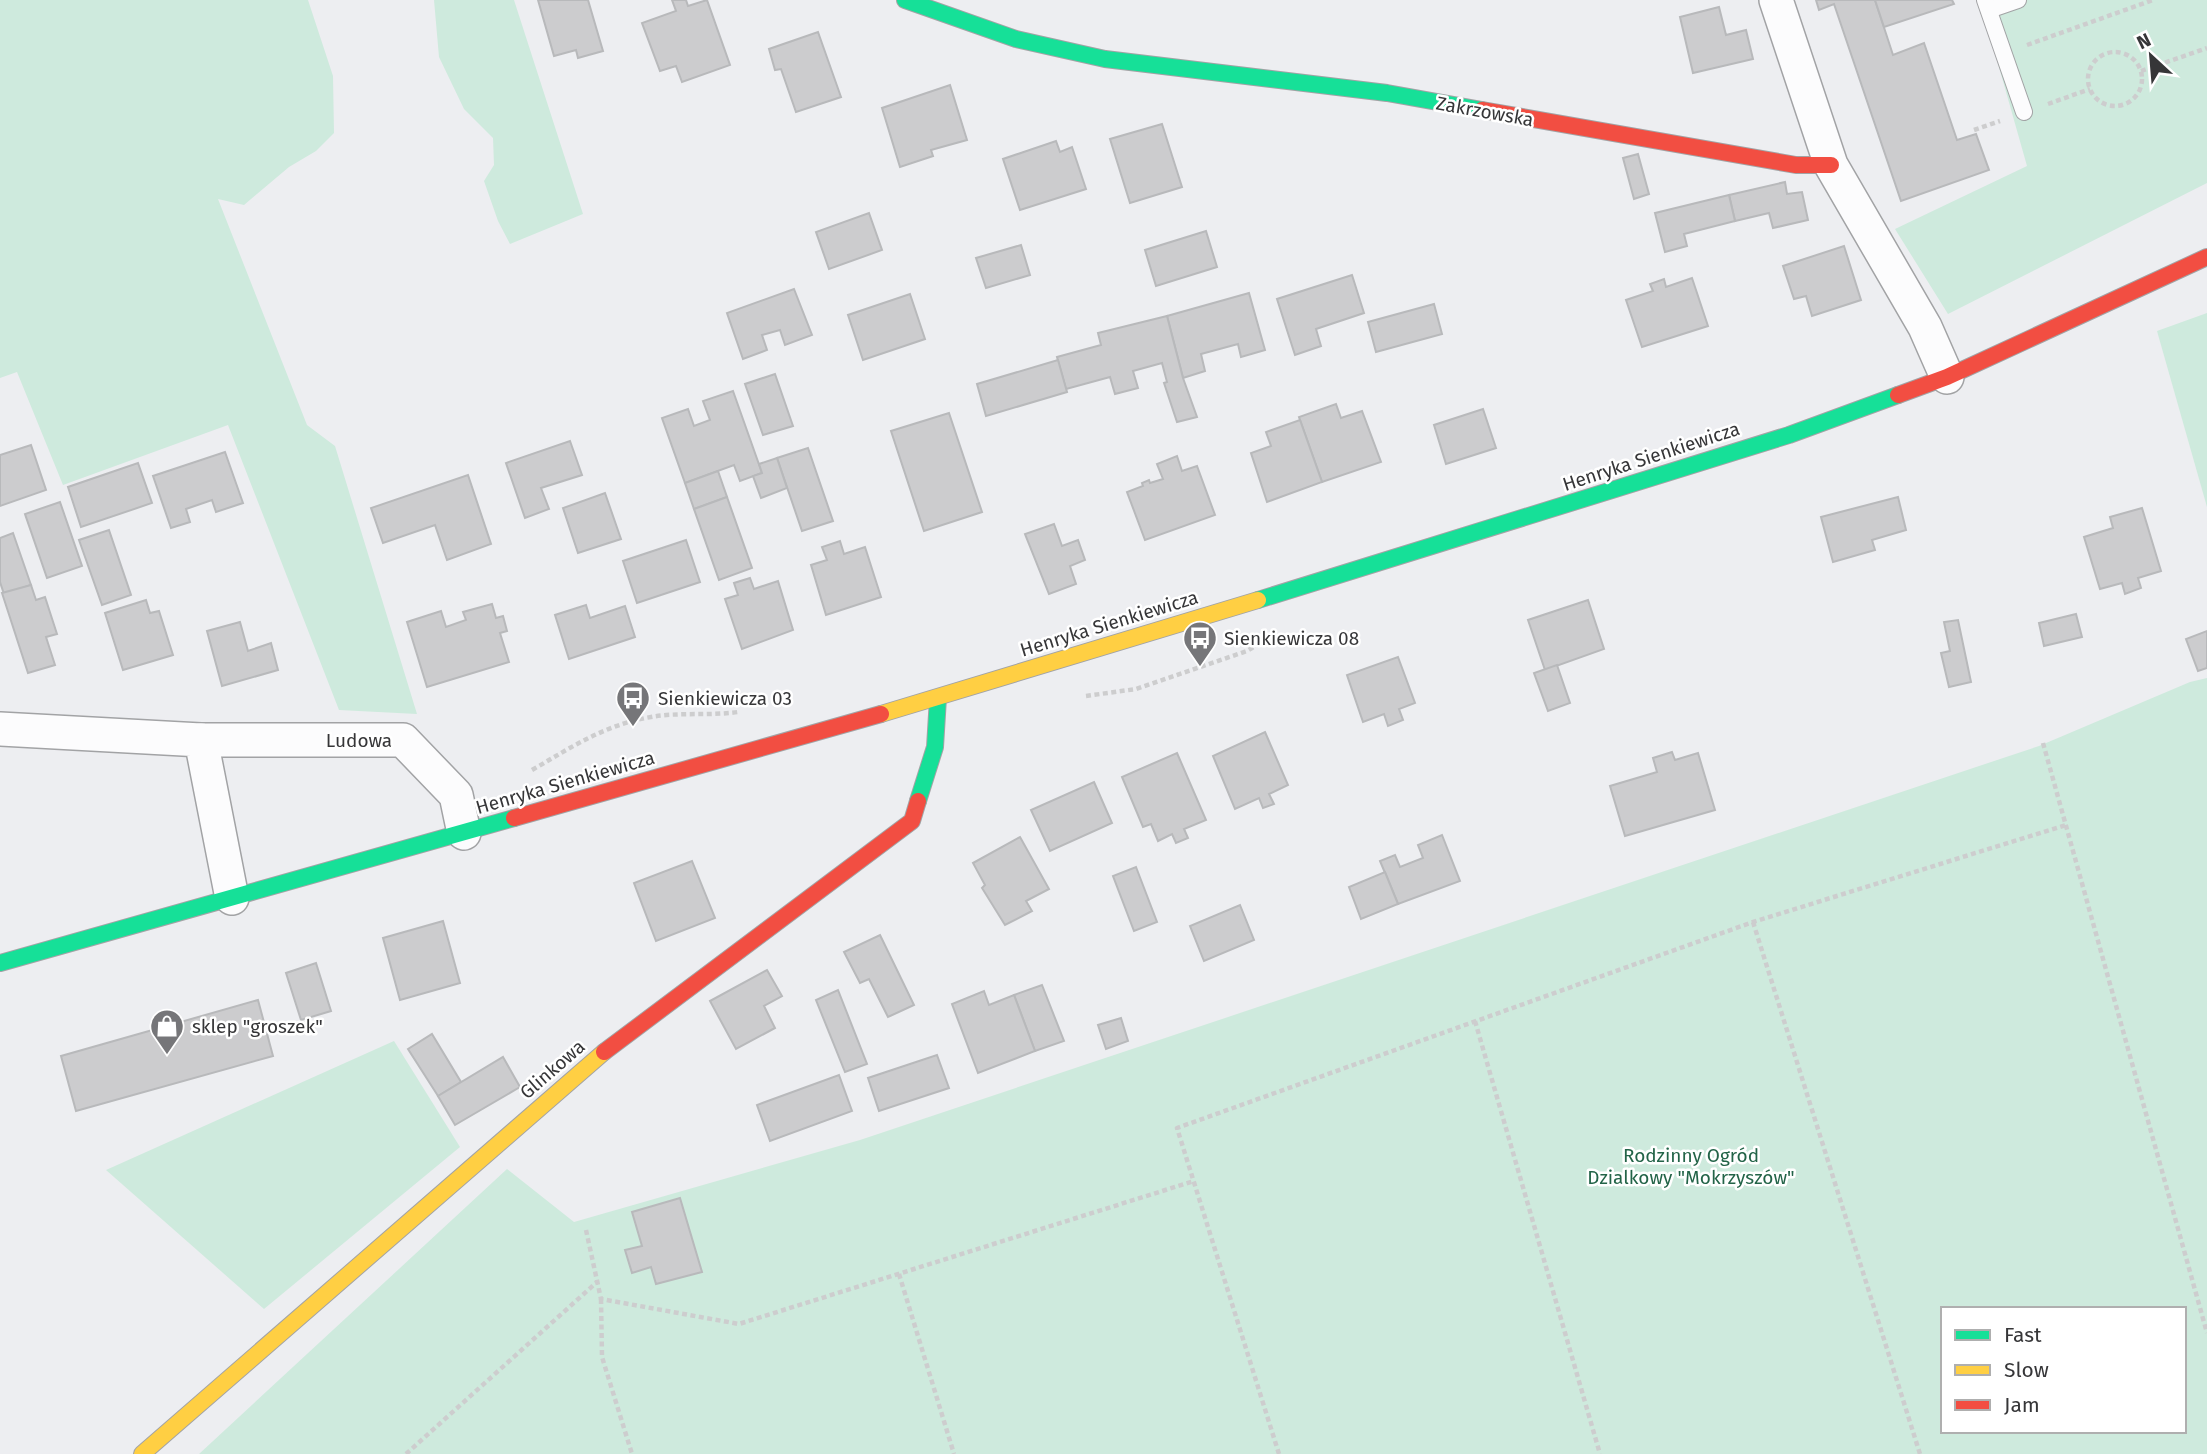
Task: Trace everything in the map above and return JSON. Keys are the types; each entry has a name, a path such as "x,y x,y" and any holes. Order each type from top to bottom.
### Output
{"main road":[{"name":"Zakrzowska","path":"905,0 1016,39 1105,59 1387,93 1796,165 1831,165"},
{"name":"Henryka Sienkiewicza","path":"0,963 938,698 1776,439 1947,377 2207,257"},
{"name":"Glinkowa","path":"142,1454 619,1039 912,821 935,747 938,698"}],"street":[{"path":"1776,0 1831,165 1925,327 1947,377"},
{"name":"Ludowa","path":"0,729 201,740 403,740 456,795 464,833"},
{"path":"201,740 232,898"}],"lane":[{"path":"2018,0 1987,5 2024,112"}],"path":[{"path":"2004,54 2153,0"},
{"path":"2141,71 2207,48"},
{"path":"2110,52 2128,54 2141,71 2142,84 2139,93 2125,104 2107,105 2099,101 2089,86 2088,77 2094,60 2110,52"},
{"path":"525,774 601,730 653,716 714,715 740,711"},
{"path":"2043,743 2207,1333"},
{"path":"1279,1454 1177,1128 1753,922 2066,825"},
{"path":"1753,922 1920,1454"},
{"path":"1475,1021 1600,1454"},
{"path":"601,1299 739,1324 1194,1181"},
{"path":"586,1230 601,1299 602,1357 632,1454"},
{"path":"899,1274 954,1454"},
{"path":"406,1454 597,1282"}],"green space":[{"path":"0,0 308,0 333,76 334,133 316,151 289,167 244,205 218,199 307,425 335,446 417,714 339,710 228,425 63,485 17,372 0,378"},
{"path":"434,0 514,0 583,214 510,244 498,221 484,181 494,165 493,138 464,109 439,57"},
{"path":"1980,0 2207,0 2207,183 1948,314 1895,229 2027,166"},
{"path":"2207,313 2207,507 2157,331"},
{"name":"Rodzinny Ogród Dzialkowy \"Mokrzyszów\"","path":"2207,678 2207,1454 199,1454 507,1169 574,1222 860,1140 2039,746 2190,682"},
{"path":"394,1041 460,1147 264,1309 106,1170"}],"building":[{"path":"538,0 588,0 603,51 578,58 576,50 554,56"},
{"path":"672,0 686,0 688,6 707,0 730,65 682,82 676,66 660,71 642,23 676,11"},
{"path":"1816,0 1875,0 1893,55 1924,43 1957,140 1976,134 1989,170 1901,201 1834,4 1819,10"},
{"path":"1875,0 1952,0 1954,4 1884,27"},
{"path":"1719,7 1726,35 1746,30 1753,59 1693,73 1680,17"},
{"path":"818,32 841,97 796,112 781,69 775,70 769,49"},
{"path":"950,85 967,140 931,150 933,156 900,167 882,108"},
{"path":"1162,124 1182,187 1130,203 1110,139"},
{"path":"1056,141 1060,152 1072,147 1086,189 1020,210 1003,159"},
{"path":"1638,154 1649,194 1634,199 1623,158"},
{"path":"1785,182 1787,194 1802,192 1808,220 1773,228 1769,213 1735,221 1729,195"},
{"path":"1729,195 1735,221 1684,234 1687,246 1665,252 1655,213"},
{"path":"869,213 882,250 829,269 816,232"},
{"path":"1206,231 1217,267 1156,286 1145,250"},
{"path":"1021,245 1030,275 986,288 976,258"},
{"path":"1844,246 1861,300 1812,316 1806,296 1794,299 1783,266"},
{"path":"1352,275 1364,313 1316,329 1321,346 1295,355 1277,299"},
{"path":"1692,278 1708,326 1642,347 1626,300 1653,291 1650,284 1664,279 1666,287"},
{"path":"794,289 812,335 785,345 780,330 762,335 767,350 743,359 727,313"},
{"path":"1249,293 1265,350 1241,357 1238,344 1201,354 1205,371 1183,378 1167,316"},
{"path":"910,294 925,339 863,360 848,315"},
{"path":"1434,304 1442,334 1376,352 1368,322"},
{"path":"1167,316 1183,378 1197,417 1177,422 1164,383 1167,382 1162,363 1133,371 1138,388 1115,394 1110,377 1066,389 1057,357 1101,345 1098,333"},
{"path":"1058,360 1067,392 986,416 977,384"},
{"path":"775,374 793,426 763,435 745,384"},
{"path":"733,391 762,473 740,481 734,465 685,483 662,418 688,409 694,426 710,420 703,401"},
{"path":"1336,404 1341,418 1362,411 1381,462 1322,482 1299,417"},
{"path":"1483,409 1496,448 1446,464 1434,425"},
{"path":"949,413 982,512 924,531 891,431"},
{"path":"1300,420 1322,482 1267,502 1251,453 1271,446 1266,432"},
{"path":"570,441 582,475 541,488 549,509 525,518 506,463"},
{"path":"31,445 46,490 0,506 0,455"},
{"path":"808,448 833,521 802,531 777,458"},
{"path":"225,452 243,503 216,512 212,500 186,509 190,522 171,528 153,476"},
{"path":"1177,456 1182,471 1197,466 1215,515 1145,540 1127,492 1143,486 1142,483 1149,480 1150,483 1163,479 1157,464"},
{"path":"777,458 787,488 761,498 753,476 762,473 759,464"},
{"path":"138,463 152,503 81,527 68,487"},
{"path":"718,471 727,497 694,509 685,483"},
{"path":"468,475 491,544 447,560 435,525 383,543 371,508"},
{"path":"605,493 621,539 578,553 563,508"},
{"path":"727,497 752,568 719,580 694,509"},
{"path":"1898,497 1906,530 1872,540 1875,550 1833,562 1821,517"},
{"path":"60,502 82,566 47,578 25,514"},
{"path":"2142,508 2161,571 2138,578 2141,588 2125,594 2122,583 2100,589 2084,537 2113,528 2110,517"},
{"path":"1054,524 1062,546 1078,540 1085,560 1070,566 1076,584 1049,594 1025,534"},
{"path":"109,530 131,595 102,605 79,540"},
{"path":"13,533 31,585 4,594 0,582 0,538"},
{"path":"686,540 700,582 637,603 623,561"},
{"path":"840,541 844,554 865,547 881,597 826,615 811,565 827,560 822,547"},
{"path":"750,578 754,589 778,581 793,630 742,649 725,599 738,595 734,583"},
{"path":"31,585 36,600 45,597 57,634 46,637 55,665 28,673 2,593"},
{"path":"146,600 150,613 159,611 173,655 123,670 105,613"},
{"path":"1588,600 1604,649 1545,670 1528,620"},
{"path":"492,604 496,618 503,616 507,631 500,633 509,662 427,687 407,622 441,611 446,627 466,620 463,612"},
{"path":"586,605 590,618 625,606 635,637 569,659 555,615"},
{"path":"2076,614 2082,637 2044,646 2039,623"},
{"path":"1958,620 1971,682 1949,687 1941,653 1950,651 1944,622"},
{"path":"240,622 248,651 271,643 278,670 222,686 207,631"},
{"path":"2207,631 2207,668 2198,671 2186,639"},
{"path":"1398,657 1415,703 1399,709 1403,720 1388,726 1384,714 1363,722 1347,675"},
{"path":"1557,665 1570,703 1548,711 1534,673"},
{"path":"1265,732 1288,785 1269,794 1274,804 1263,808 1259,798 1235,809 1213,756"},
{"path":"1672,752 1675,760 1698,753 1715,810 1625,836 1610,786 1657,772 1653,758"},
{"path":"1177,753 1206,820 1184,829 1188,838 1176,843 1172,834 1158,841 1151,824 1143,827 1122,777"},
{"path":"1094,782 1112,823 1050,851 1031,810"},
{"path":"1442,835 1460,881 1398,904 1380,861 1395,855 1400,867 1423,858 1418,845"},
{"path":"1020,837 1049,889 1026,901 1032,911 1005,925 982,888 985,885 973,863"},
{"path":"692,861 715,918 656,941 634,883"},
{"path":"1136,867 1157,922 1134,931 1113,876"},
{"path":"1385,872 1398,904 1361,919 1349,887"},
{"path":"1240,905 1254,940 1204,961 1190,926"},
{"path":"443,921 460,983 400,1000 383,938"},
{"path":"880,935 914,1005 888,1017 869,979 860,983 844,952"},
{"path":"316,963 331,1011 301,1020 286,973"},
{"path":"767,970 782,996 764,1006 775,1028 736,1049 710,1001"},
{"path":"1042,985 1064,1041 1035,1051 1014,995"},
{"path":"838,990 867,1064 845,1072 816,1000"},
{"path":"984,991 989,1005 1014,995 1035,1051 978,1073 952,1004"},
{"name":"sklep \"groszek\"","path":"258,1000 273,1056 76,1111 61,1056"},
{"path":"1121,1018 1128,1041 1106,1049 1098,1025"},
{"path":"432,1034 461,1082 438,1096 408,1049"},
{"path":"937,1055 949,1088 879,1111 868,1078"},
{"path":"503,1057 520,1087 455,1125 438,1096"},
{"path":"839,1075 852,1111 770,1141 757,1105"},
{"path":"680,1198 702,1272 656,1284 651,1267 632,1273 625,1250 642,1246 632,1212"}],"traffic: fast":[{"path":"905,0 1016,39 1105,59 1387,93 1482,110"},
{"path":"1258,600 1789,435 1898,395"},
{"path":"918,801 935,747 938,698"},
{"path":"0,963 514,818"}],"traffic: slow":[{"path":"881,714 1258,600"},
{"path":"142,1454 604,1052"}],"traffic: jam":[{"path":"1482,110 1796,165 1831,165"},
{"path":"1898,395 1947,377 2207,257"},
{"path":"514,818 881,714"},
{"path":"604,1052 912,821 918,801"}],"place":[{"name":"Sienkiewicza 08","path":"1200,668"},
{"name":"Sienkiewicza 03","path":"633,728"},
{"name":"sklep \"groszek\"","path":"167,1056"}]}
